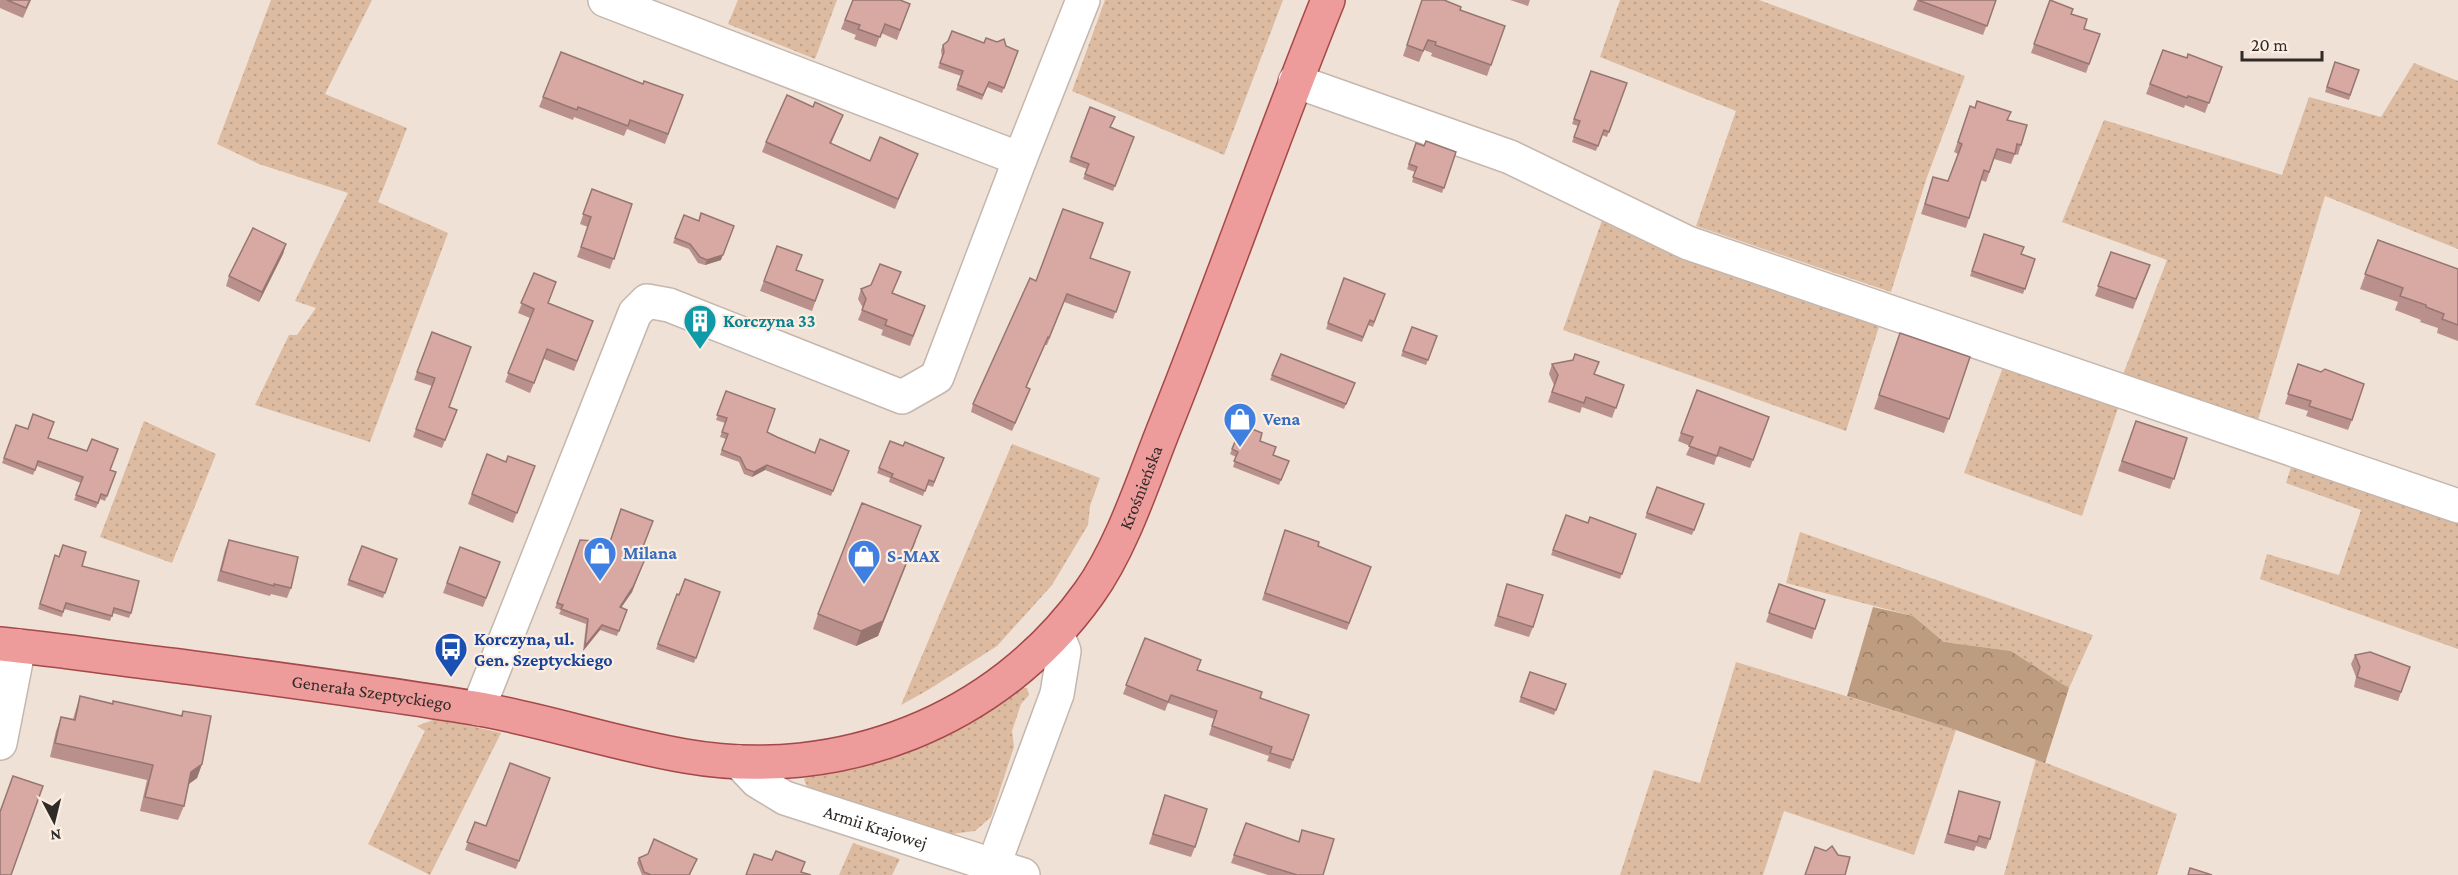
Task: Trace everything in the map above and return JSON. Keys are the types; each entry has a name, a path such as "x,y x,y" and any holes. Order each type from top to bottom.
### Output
{"main road":[{"name":"Krośnieńska","path":"739,762 830,756 864,750 898,739 962,708 995,687 1040,650 1091,591 1114,549 1209,315 1295,81 1328,0"},
{"name":"Generała Szeptyckiego","path":"9,645 298,681 478,709 685,756 739,762"}],"street":[{"path":"605,0 1020,159"},
{"path":"478,709 635,313 646,301 669,305 902,397 937,377 1083,0"},
{"path":"1295,81 1510,157 1688,243 2458,506"},
{"path":"1008,870 1057,694 1064,651 1057,633"},
{"path":"0,743 9,645"},
{"name":"Armii Krajowej","path":"739,762 757,781 785,798 1008,870"}],"shaded area":[{"path":"271,0 372,0 325,94 407,128 378,202 448,233 370,442 255,405 289,335 297,335 316,308 295,301 348,193 259,164 217,144"},
{"path":"738,0 837,0 815,59 728,24"},
{"path":"1105,0 1283,0 1224,155 1072,91"},
{"path":"1620,0 1759,0 1965,76 1927,177 1891,292 1696,226 1736,111 1600,57"},
{"path":"2414,63 2458,81 2458,249 2325,196 2257,423 2122,377 2167,260 2062,222 2104,120 2282,175 2309,97 2381,117"},
{"path":"1605,212 1882,317 1846,431 1563,330"},
{"path":"2006,359 2120,402 2082,516 1964,473"},
{"path":"144,421 216,454 172,563 100,537"},
{"path":"1012,444 1100,478 1090,506 1088,525 1052,585 997,646 901,705"},
{"path":"2294,458 2458,516 2458,649 2260,579 2267,554 2339,575 2361,510 2286,483"},
{"path":"1800,532 2093,635 2069,688 2011,651 1944,642 1913,616 1786,583"},
{"path":"1736,662 1956,730 1914,855 1784,811 1763,875 1620,875 1654,770 1700,783"},
{"path":"1018,687 1027,688 1029,695 1021,704 1012,731 1014,747 991,817 975,831 951,834 808,789 804,779 812,774 829,769 866,764 894,756 948,729"},
{"path":"438,718 501,733 430,875 368,844 425,731 417,726"},
{"path":"2036,759 2177,814 2157,875 2004,875"},
{"path":"853,843 900,859 892,875 839,875"}],"green space":[{"path":"1873,607 1913,616 1944,642 2011,651 2069,688 2045,763 1956,730 1847,696"}],"building":[{"path":"7,0 30,0 26,8"},
{"path":"853,0 900,0 910,4 900,30 885,24 880,37 858,29 860,25 845,20"},
{"path":"1422,0 1444,0 1461,7 1460,10 1505,26 1491,65 1435,45 1436,42 1428,40 1423,51 1407,45"},
{"path":"1918,0 1996,0 1987,26"},
{"path":"2050,0 2073,9 2071,14 2087,19 2084,29 2100,34 2089,64 2034,44"},
{"path":"952,31 984,43 986,38 997,42 1004,39 1006,46 1018,51 1004,88 989,82 983,95 958,85 963,71 940,63 944,52 943,45 948,41"},
{"path":"2163,50 2187,58 2188,54 2222,67 2209,103 2188,96 2187,98 2150,84"},
{"path":"561,52 643,84 644,81 683,95 668,134 630,120 628,126 578,107 577,110 543,97"},
{"path":"2335,62 2359,70 2350,95 2327,87"},
{"path":"1591,71 1627,83 1609,132 1604,130 1598,146 1574,137 1580,121 1574,119"},
{"path":"787,95 813,107 815,102 843,115 830,143 870,161 880,137 918,154 898,199 766,142"},
{"path":"1977,101 2011,112 2007,120 2027,125 2021,145 2017,144 2015,154 1997,149 1989,172 1984,170 1969,218 1925,204 1933,177 1948,181 1962,144 1958,142 1970,106 1975,108"},
{"path":"1090,107 1115,117 1110,127 1134,137 1115,186 1085,174 1089,164 1071,157"},
{"path":"1426,141 1456,152 1444,188 1413,177 1417,167 1409,164 1416,143 1424,146"},
{"path":"592,189 632,204 614,259 581,247 591,217 583,214"},
{"path":"1063,209 1103,223 1090,258 1130,272 1116,312 1067,294 1026,387 1030,389 1015,423 973,404 1030,278 1036,281"},
{"path":"701,213 734,226 723,255 707,260 700,257 690,244 675,238 684,215 699,221"},
{"path":"253,228 286,244 262,292 229,276"},
{"path":"1984,234 2024,247 2021,254 2035,259 2025,289 1972,271"},
{"path":"2378,240 2458,269 2458,325 2442,319 2444,314 2426,305 2400,296 2403,288 2365,274"},
{"path":"777,246 802,255 796,270 823,280 815,301 764,281"},
{"path":"2111,252 2150,265 2136,299 2098,286"},
{"path":"880,264 901,272 892,293 925,306 913,336 885,325 887,320 862,310 866,299 861,289 871,285"},
{"path":"534,273 556,282 548,303 593,321 577,361 547,349 534,383 508,373 534,309 521,303"},
{"path":"1344,278 1385,294 1374,322 1370,320 1363,337 1328,323"},
{"path":"1412,327 1437,336 1428,360 1403,351"},
{"path":"432,332 471,347 449,407 457,410 445,440 416,429 435,378 417,372"},
{"path":"1900,333 1970,357 1949,419 1879,395"},
{"path":"1281,354 1355,383 1346,404 1272,375"},
{"path":"1575,354 1599,362 1594,374 1624,385 1616,408 1586,397 1584,403 1552,392 1558,375 1552,364 1573,360"},
{"path":"2298,364 2321,372 2325,369 2364,384 2352,420 2309,406 2311,401 2288,394"},
{"path":"1697,390 1769,417 1753,460 1720,447 1717,456 1689,446 1693,437 1681,433"},
{"path":"726,391 775,409 767,432 777,437 815,453 820,439 849,451 833,491 767,465 754,472 746,469 740,457 722,450 728,434 722,432 727,418 717,415"},
{"path":"33,414 54,422 48,438 87,451 92,439 118,449 110,470 116,472 107,496 101,494 98,503 76,495 83,477 38,461 35,470 4,458 16,425 28,429"},
{"path":"2136,421 2187,438 2174,479 2122,461"},
{"path":"1242,425 1262,433 1260,441 1276,447 1273,455 1289,461 1281,480 1234,461 1238,452 1232,449"},
{"path":"890,441 903,446 905,442 944,458 934,482 929,480 925,491 891,477 893,474 879,468"},
{"path":"487,454 506,462 508,456 535,466 517,513 472,494"},
{"path":"1657,487 1704,504 1694,530 1647,513"},
{"name":"S-MAX","path":"862,503 921,526 883,621 861,631 818,614"},
{"name":"Milana","path":"621,509 653,521 639,557 645,559 633,587 620,607 627,610 619,631 602,625 585,646 588,619 561,609 563,605 557,603 580,540 610,542"},
{"path":"1566,515 1588,523 1590,517 1636,534 1622,574 1553,550"},
{"path":"1285,530 1319,542 1318,546 1371,567 1349,623 1265,593"},
{"path":"229,540 298,557 291,588 274,584 274,586 221,571"},
{"path":"63,545 86,552 82,566 139,581 131,613 114,608 112,616 66,603 63,612 40,604 55,555 59,557"},
{"path":"362,546 397,559 385,593 349,580"},
{"path":"460,547 500,562 486,598 447,583"},
{"path":"685,579 720,592 696,658 658,644"},
{"path":"1507,584 1543,595 1533,627 1498,616"},
{"path":"1779,584 1825,600 1815,629 1769,613"},
{"path":"1145,638 1201,660 1197,670 1262,692 1260,698 1309,715 1293,760 1270,753 1272,747 1212,726 1217,711 1171,695 1168,702 1126,685"},
{"path":"2370,652 2410,667 2401,692 2357,677 2360,667 2355,655"},
{"path":"1530,672 1566,684 1556,710 1521,697"},
{"path":"80,696 182,716 183,711 211,716 202,764 191,772 184,806 145,797 153,765 55,743 61,717 75,720"},
{"path":"510,763 550,778 519,861 467,842 475,822 486,826"},
{"path":"13,776 43,786 11,875 0,875 0,812"},
{"path":"1959,791 2000,802 1990,839 1979,836 1977,842 1948,834"},
{"path":"1165,795 1207,809 1195,847 1153,834"},
{"path":"1246,823 1299,842 1302,830 1334,839 1323,875 1297,875 1234,855"},
{"path":"654,839 697,859 689,875 651,875 644,872 639,858 648,854"},
{"path":"1832,846 1838,855 1850,857 1845,875 1805,875 1815,847 1826,851"},
{"path":"776,851 805,862 801,872 811,875 746,875 754,854 772,860"},
{"path":"2190,868 2212,875 2188,875"}],"place":[{"name":"Korczyna 33","path":"700,350"},
{"name":"Vena","path":"1240,448"},
{"name":"Milana","path":"600,582"},
{"name":"S-MAX","path":"864,585"},
{"name":"Korczyna, ul. Gen. Szeptyckiego","path":"451,678"}]}
